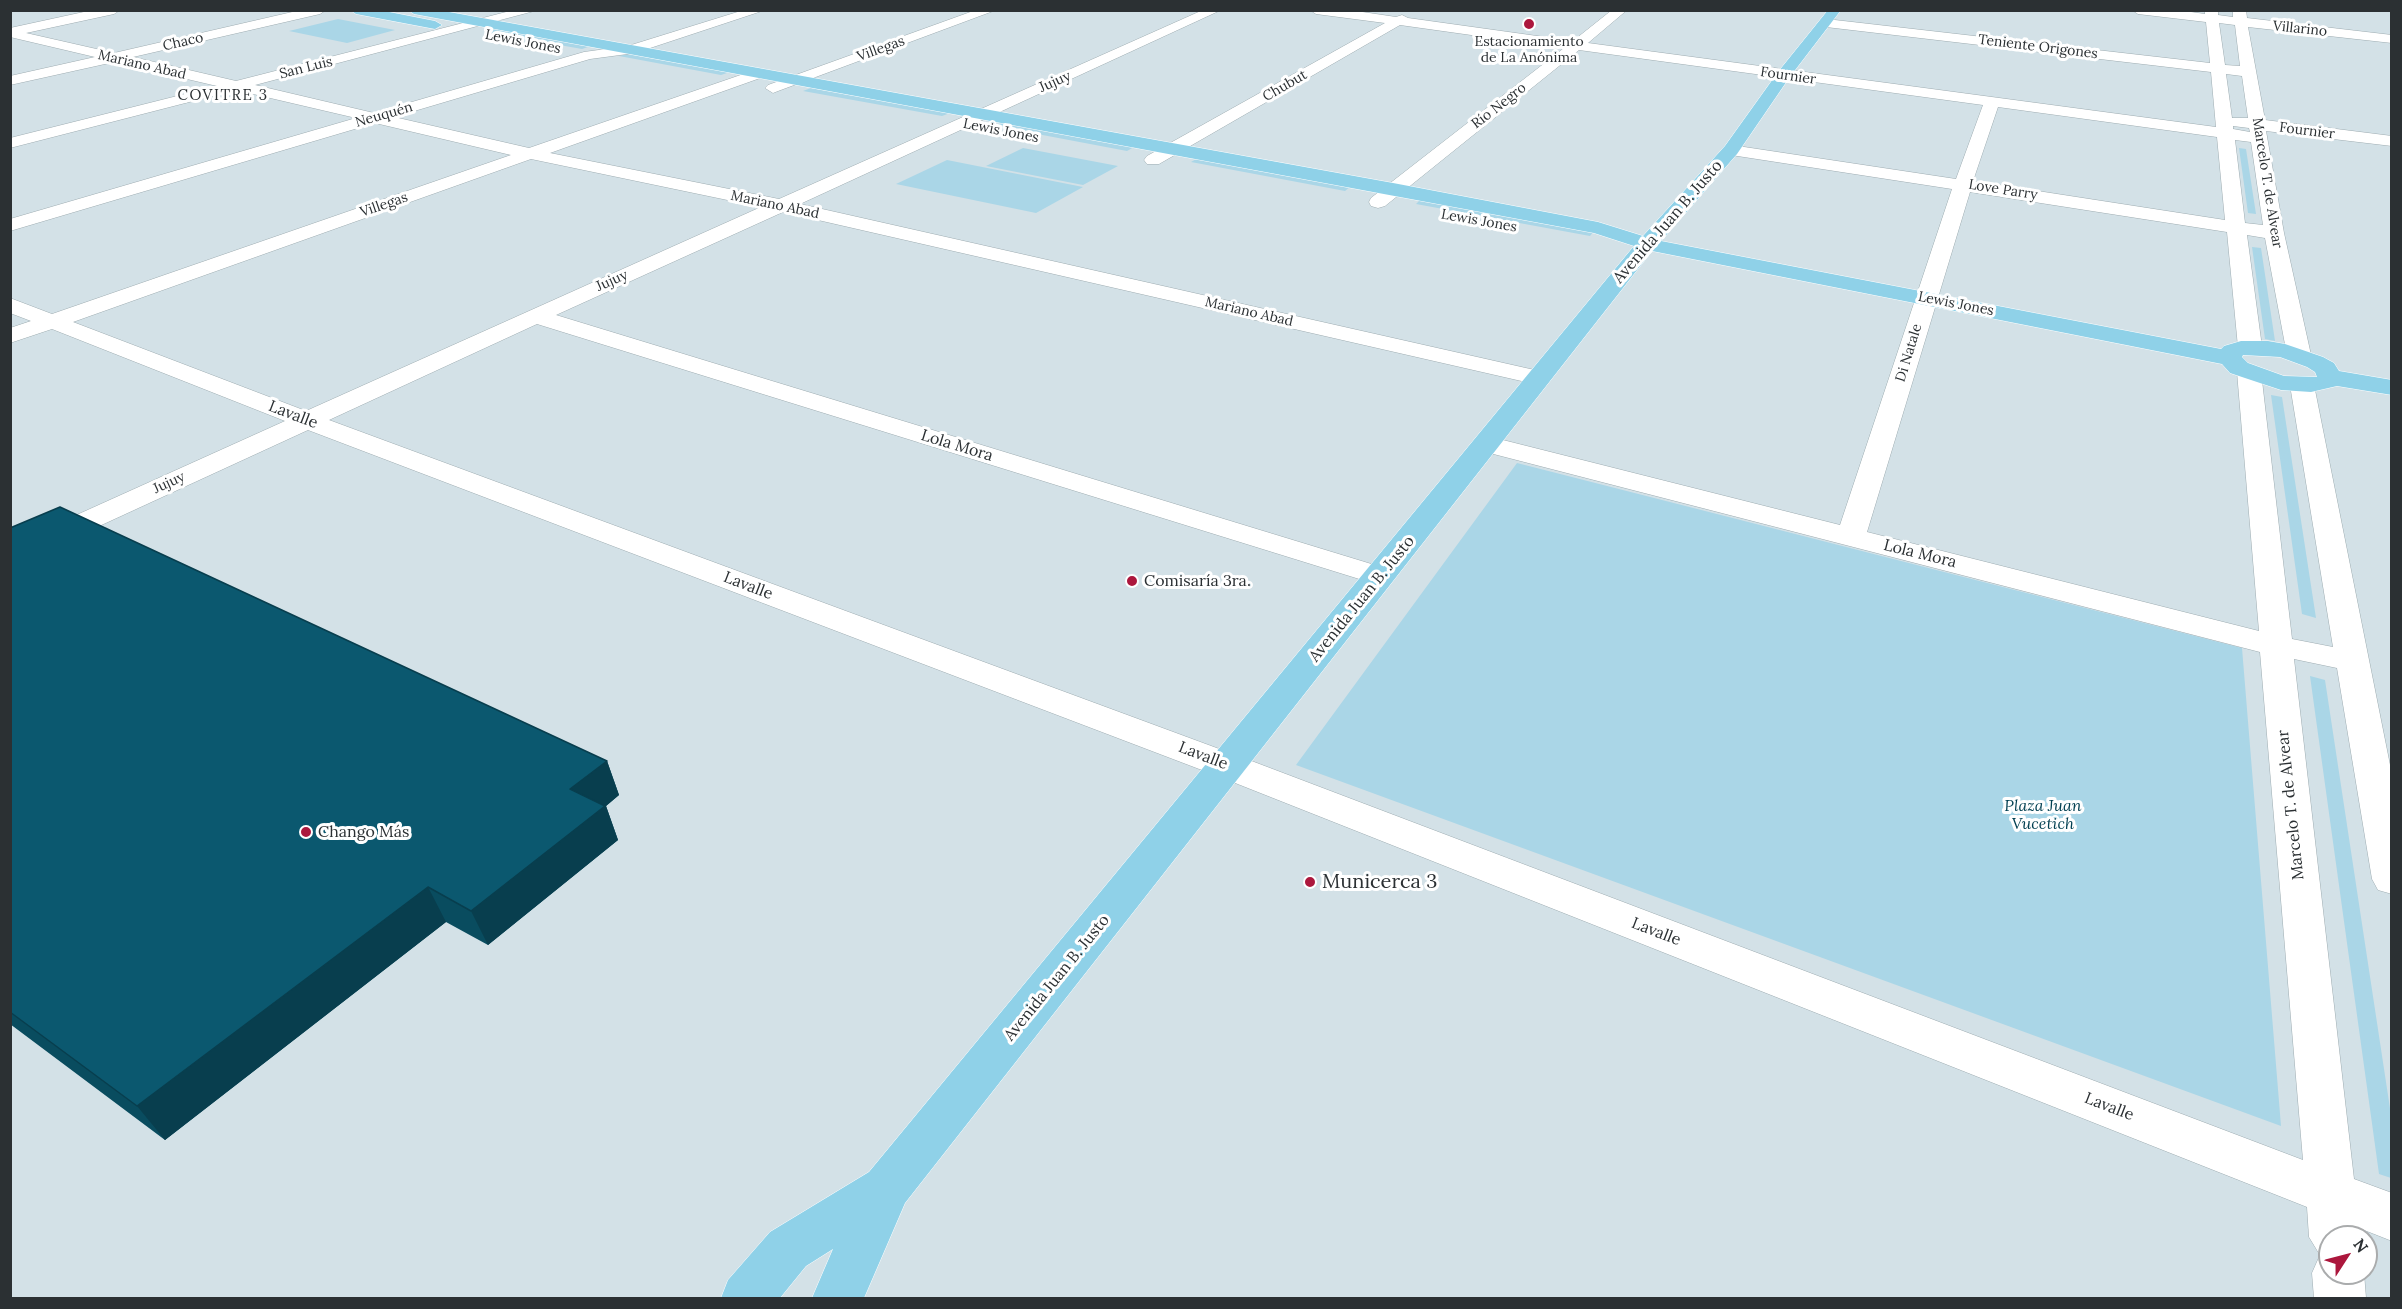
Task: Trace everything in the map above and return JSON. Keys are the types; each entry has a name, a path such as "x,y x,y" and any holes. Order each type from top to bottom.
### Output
{"main road":[{"name":"Lewis Jones","path":"356,10 1590,241 1647,244"},
{"name":"Lewis Jones","path":"414,10 1598,228 1647,244 2243,359 2281,383 2310,372"},
{"name":"Avenida Juan B. Justo","path":"838,1299 887,1188 1647,244 1731,150 1783,75 1831,17"},
{"path":"2310,372 2391,388"},
{"name":"Avenida Juan B. Justo","path":"747,1299 788,1249 887,1188"}],"street":[{"path":"10,32 114,10"},
{"name":"Chaco","path":"10,81 320,10"},
{"name":"San Luis","path":"10,143 532,10"},
{"name":"Neuquén","path":"10,225 589,55 630,50 759,10"},
{"name":"Villegas","path":"773,88 990,10"},
{"name":"Jujuy","path":"10,556 779,205 1215,10"},
{"name":"Fournier","path":"1316,10 1992,103 2258,131 2391,141"},
{"name":"Chubut","path":"1153,160 1417,10"},
{"name":"Río Negro","path":"1378,202 1620,10"},
{"name":"Villarino","path":"2138,10 2391,39"},
{"name":"Teniente Origones","path":"1831,17 2250,72"},
{"name":"Marcelo T. de Alvear","path":"2212,18 2235,227 2243,359 2334,1225"},
{"name":"Villarino","path":"2241,20 2391,44"},
{"name":"Marcelo T. de Alvear","path":"2241,20 2274,233 2310,372 2353,662 2391,879"},
{"name":"Mariano Abad","path":"10,32 111,58 530,154 779,205 1539,378"},
{"name":"Villegas","path":"10,336 758,74"},
{"name":"Di Natale","path":"1851,536 1963,184 1992,103"},
{"name":"Love Parry","path":"1731,150 2274,233"},
{"name":"Lavalle","path":"10,304 306,420 1228,766 2391,1217"},
{"name":"Lola Mora","path":"535,316 1380,576"},
{"name":"Lola Mora","path":"1486,444 2274,645 2353,662"}],"green space":[{"path":"338,19 395,30 347,43 289,31"},
{"path":"495,29 591,46 582,49 486,32"},
{"path":"628,54 730,72 721,75 619,56"},
{"path":"811,88 950,113 942,116 803,91"},
{"path":"1003,122 1134,147 1127,151 995,126"},
{"path":"1023,148 1118,166 1083,185 986,166"},
{"path":"2239,148 2246,149 2256,214 2248,213"},
{"path":"1198,158 1351,186 1345,191 1191,162"},
{"path":"947,160 1083,187 1036,213 896,184"},
{"path":"1421,199 1594,231 1590,236 1416,204"},
{"path":"2252,247 2261,248 2275,341 2265,339"},
{"path":"2271,395 2282,397 2316,618 2302,614"},
{"name":"Plaza Juan Vucetich","path":"1517,463 2242,648 2281,1126 1296,765"},
{"path":"2310,676 2325,680 2391,1115 2391,1178 2379,1174"}],"building":[{"name":"Chango Más","path":"60,507 607,761 570,789 605,806 471,911 428,887 137,1106 10,1012 10,528"}],"place":[{"name":"Estacionamiento de La Anónima","path":"1529,24"},
{"name":"Comisaría 3ra.","path":"1132,581"},
{"name":"Chango Más","path":"306,832"},
{"name":"Municerca 3","path":"1310,882"}],"district":[{"name":"COVITRE 3","path":"223,96"}]}
